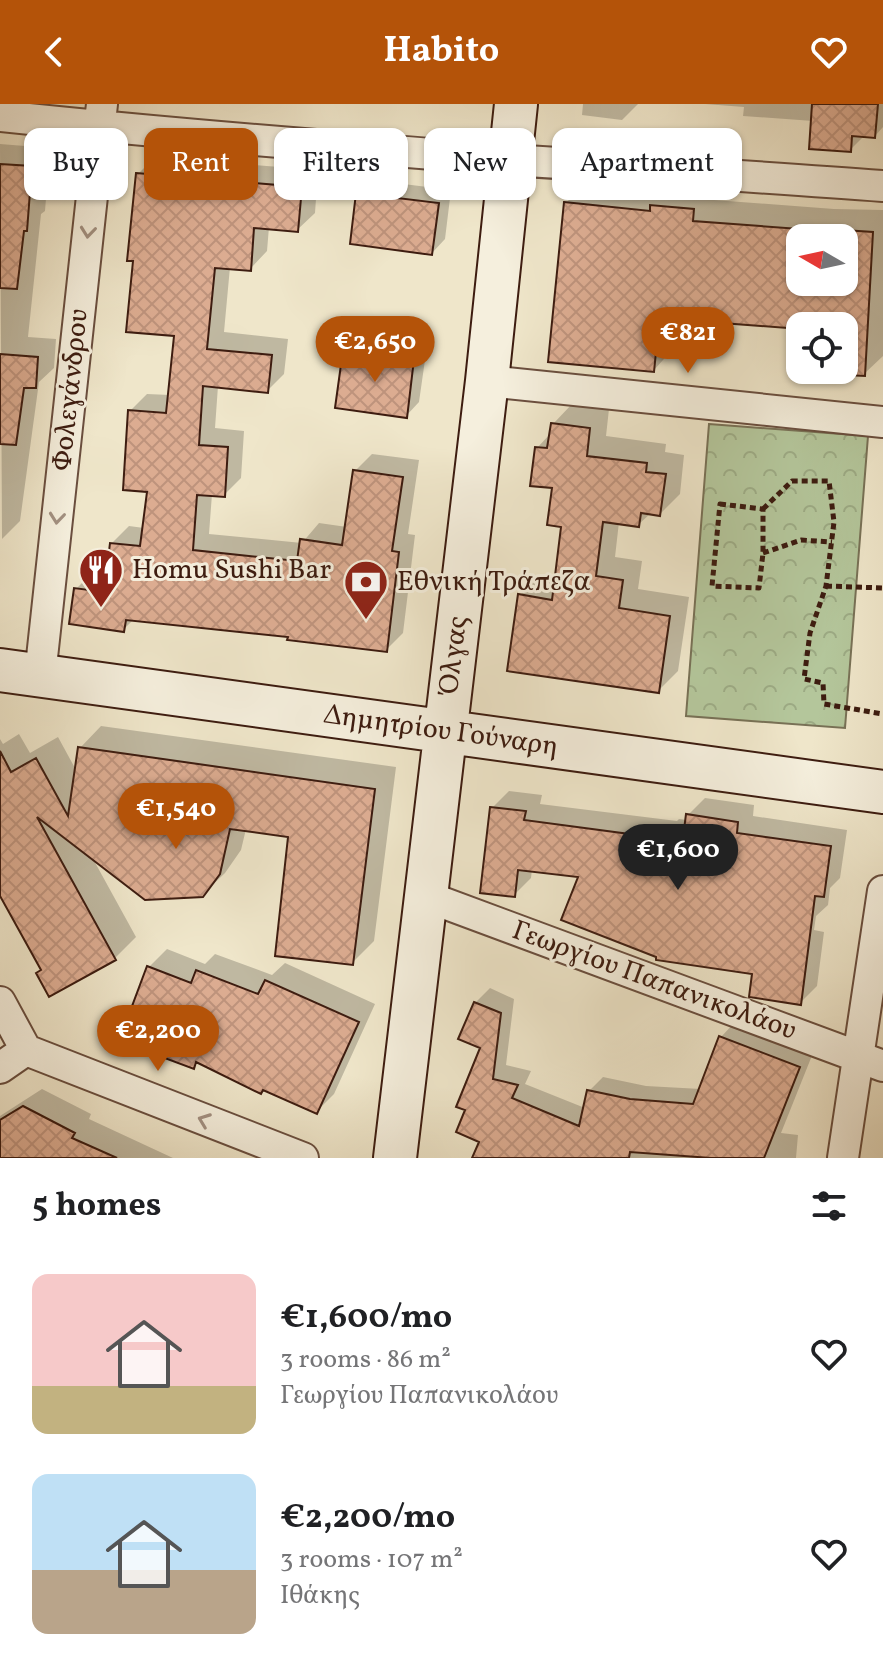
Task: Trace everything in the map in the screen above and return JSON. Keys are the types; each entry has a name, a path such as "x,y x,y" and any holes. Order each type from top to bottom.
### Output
{"main road":[{"name":"Όλγας","path":"513,128 516,104"},
{"name":"Όλγας","path":"395,1158 487,381 505,200"},
{"name":"Δημητρίου Γούναρη","path":"20,673 883,792"}],"street":[{"path":"0,116 101,115 424,151"},
{"name":"Φολεγάνδρου","path":"20,673 101,115"},
{"path":"536,162 883,186"},
{"path":"487,381 883,422"},
{"path":"843,1158 870,1062 883,891"},
{"name":"Γεωργίου Παπανικολάου","path":"425,896 870,1062"},
{"path":"0,1002 26,1050 303,1158"},
{"path":"0,1068 26,1050"}],"path":[{"path":"763,509 720,504 712,586 759,588 763,509 792,481 829,481 834,522 832,542 826,586 810,633 804,679 823,683 824,704 883,714"},
{"path":"763,553 801,540 832,542"},
{"path":"826,586 883,588"}],"green space":[{"path":"709,424 868,436 845,728 686,716"}],"building":[{"path":"812,104 878,104 875,138 852,136 851,152 809,149"},
{"path":"0,164 24,166 24,200 29,200 17,289 0,288"},
{"path":"136,173 144,174 144,200 258,200 258,183 274,185 274,200 301,200 298,232 254,228 251,271 215,268 207,349 272,355 268,393 203,386 199,445 228,447 225,497 197,495 193,550 297,561 300,539 342,545 353,470 403,477 392,551 399,552 387,652 287,640 288,637 126,620 124,632 69,624 74,588 104,592 110,543 140,546 147,492 123,490 128,410 166,413 174,336 126,332 133,261 127,261"},
{"path":"408,199 439,203 432,255 350,244 355,200"},
{"path":"564,202 650,211 650,205 694,209 693,221 786,228 786,296 858,296 858,231 873,232 865,376 858,376 858,312 786,312 786,328 722,323 723,314 674,309 670,354 656,352 654,372 548,362"},
{"path":"343,350 414,359 407,418 335,408"},
{"path":"0,354 38,357 36,388 24,388 16,445 0,444"},
{"path":"551,423 590,428 587,456 647,463 646,472 666,474 660,516 641,513 639,527 603,522 596,576 623,580 619,608 670,616 659,693 507,671 518,594 552,600 561,527 547,525 552,488 530,486 535,447 547,448"},
{"path":"78,747 375,789 353,965 275,956 288,837 230,829 220,874 203,897 145,900 37,817 116,960 49,997 36,973 41,970 0,896 0,751 11,772 36,758 68,816"},
{"path":"490,807 526,811 524,820 660,838 660,835 683,838 686,814 738,822 737,833 831,846 824,897 815,896 801,1005 749,997 752,974 656,960 656,957 561,920 578,877 518,870 515,897 480,893"},
{"path":"147,966 191,983 196,970 258,994 265,980 359,1022 317,1114 263,1090 261,1094 196,1062 194,1069 119,1041"},
{"path":"474,1002 501,1013 493,1079 518,1085 512,1098 579,1126 587,1090 630,1099 693,1104 719,1036 800,1067 764,1158 630,1152 629,1158 472,1158 479,1142 456,1132 465,1110 456,1107 480,1048 458,1039"},
{"path":"23,1106 75,1133 72,1138 117,1158 0,1158 0,1120"}],"place":[{"name":"Homu Sushi Bar","path":"101,609"},
{"name":"Εθνική Τράπεζα","path":"366,621"}]}
